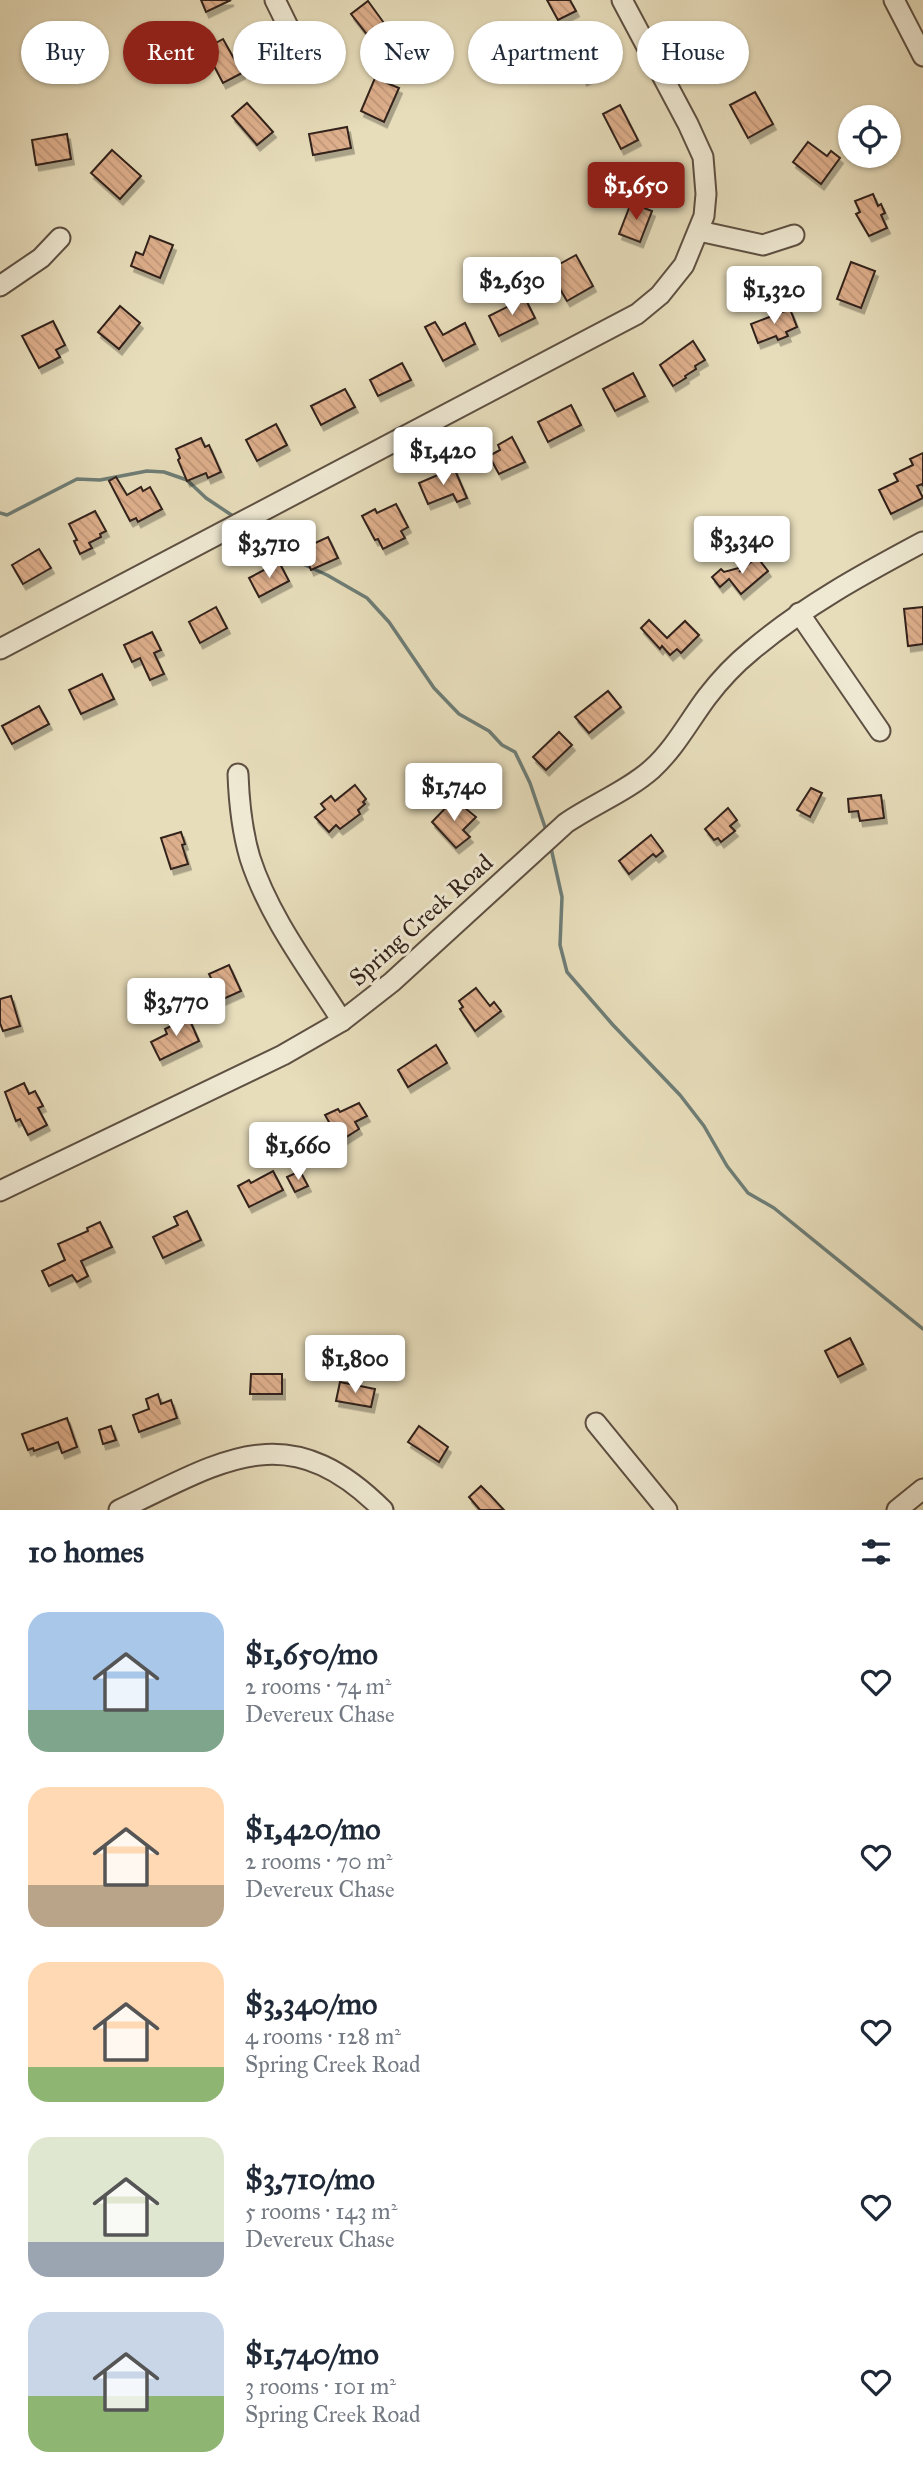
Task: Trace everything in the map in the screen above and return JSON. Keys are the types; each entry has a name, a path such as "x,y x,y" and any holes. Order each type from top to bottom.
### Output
{"street":[{"path":"275,0 285,21"},
{"path":"0,649 637,314 660,295 676,277 704,216 706,194 703,157 622,0"},
{"path":"894,0 923,56"},
{"path":"699,231 763,246 794,235"},
{"path":"0,286 41,258 60,238"},
{"name":"Spring Creek Road","path":"0,1191 284,1055 341,1021 392,982 566,822 652,769 676,742 707,698 751,651 799,613 923,542"},
{"path":"799,613 880,731"},
{"path":"238,774 243,829 260,883 341,1021"},
{"path":"596,1423 667,1510"},
{"path":"119,1510 217,1464 253,1455 273,1454 292,1456 328,1467 361,1488 383,1510"},
{"path":"897,1510 923,1489"}],"building":[{"path":"201,0 231,0 206,12"},
{"path":"547,0 570,0 576,11 558,20"},
{"path":"368,1 382,21 360,21 360,25 351,14"},
{"path":"223,39 233,57 233,78 223,83 219,75 219,41"},
{"path":"372,84 389,84 399,88 384,122 361,111"},
{"path":"755,92 773,124 748,138 730,105"},
{"path":"247,103 273,132 257,145 232,116"},
{"path":"620,105 638,140 621,149 603,114"},
{"path":"347,127 351,148 313,155 309,134"},
{"path":"67,134 71,159 36,165 32,140"},
{"path":"808,142 827,156 831,151 838,156 838,161 821,184 793,162"},
{"path":"112,150 141,176 120,199 91,173"},
{"path":"873,194 878,206 881,204 885,213 881,215 887,228 869,236 856,214 860,212 855,201"},
{"path":"631,203 652,211 640,242 619,234"},
{"path":"150,236 173,245 160,278 131,266 136,252 143,255"},
{"path":"576,255 593,286 567,301 549,270"},
{"path":"851,262 875,271 861,308 837,299"},
{"path":"525,298 535,318 499,336 489,316"},
{"path":"120,306 140,323 119,349 98,332"},
{"path":"790,309 797,327 786,332 788,336 778,340 776,336 758,343 751,324"},
{"path":"53,321 65,345 56,350 60,357 39,368 22,336"},
{"path":"435,322 443,335 465,323 475,344 443,361 425,327"},
{"path":"693,341 705,360 673,386 660,365"},
{"path":"402,363 411,380 378,396 370,380"},
{"path":"633,373 645,396 615,411 603,389"},
{"path":"345,389 355,407 321,425 311,406"},
{"path":"571,405 581,425 548,442 538,422"},
{"path":"276,424 287,445 257,461 246,440"},
{"path":"512,437 525,462 499,474 489,456 500,450 498,445"},
{"path":"201,438 205,447 209,445 221,472 208,478 206,473 187,481 176,449"},
{"path":"923,453 923,486 917,486 923,498 891,514 879,490 898,481 894,474 913,465 910,459"},
{"path":"454,468 467,498 457,502 453,494 428,504 419,483"},
{"path":"116,477 127,495 141,487 143,491 150,487 162,509 138,522 136,518 130,521 109,481"},
{"path":"396,504 408,527 401,531 405,538 383,549 362,516 375,509 377,513"},
{"path":"95,511 106,531 89,543 92,548 80,554 69,524"},
{"path":"328,537 338,558 311,570 302,549"},
{"path":"39,549 51,568 23,584 12,565"},
{"path":"757,557 768,571 741,594 729,579 720,587 712,577 721,569 724,572 746,566 739,572"},
{"path":"279,562 289,581 259,597 249,578"},
{"path":"216,607 227,628 200,643 189,622"},
{"path":"923,607 923,644 908,646 904,609"},
{"path":"649,620 667,638 685,621 699,635 681,653 677,649 670,655 662,646 660,649 641,628"},
{"path":"152,632 161,650 154,653 164,674 150,680 140,658 132,662 124,645"},
{"path":"102,674 114,699 81,714 69,690"},
{"path":"608,691 621,707 589,733 575,717"},
{"path":"39,706 49,724 12,744 2,726"},
{"path":"559,732 572,745 546,770 533,757"},
{"path":"355,785 366,799 363,802 365,804 358,810 360,814 340,829 336,825 329,832 315,817 325,809 321,804 331,796 335,801"},
{"path":"811,788 822,793 810,817 797,810"},
{"path":"881,795 884,818 860,821 858,811 849,812 848,799"},
{"path":"454,799 476,817 463,830 470,837 456,848 432,822"},
{"path":"728,808 737,820 730,826 735,831 721,842 718,838 714,840 705,829"},
{"path":"181,832 188,864 171,869 161,838"},
{"path":"651,835 663,851 656,857 653,854 629,874 619,861"},
{"path":"229,965 241,991 221,1000 209,974"},
{"path":"476,988 490,1006 494,1002 501,1011 475,1031 460,1009 463,1007 459,1001"},
{"path":"11,996 20,1026 3,1031 0,1023 0,999"},
{"path":"187,1014 199,1041 160,1060 151,1042 167,1034 165,1029 173,1025 171,1022"},
{"path":"436,1045 447,1063 408,1087 398,1070"},
{"path":"24,1083 29,1094 35,1091 43,1106 38,1108 47,1125 28,1135 20,1119 16,1121 5,1092"},
{"path":"359,1103 367,1116 355,1122 359,1129 340,1141 325,1115 338,1109 340,1112"},
{"path":"273,1171 283,1190 249,1207 238,1186 249,1180 251,1183"},
{"path":"300,1171 308,1186 295,1192 287,1177"},
{"path":"187,1211 201,1240 163,1258 153,1237 178,1225 174,1217"},
{"path":"100,1222 112,1247 81,1261 88,1276 77,1282 72,1275 49,1286 42,1271 65,1260 58,1244 88,1231 87,1228"},
{"path":"850,1338 863,1364 838,1377 825,1351"},
{"path":"251,1374 282,1374 282,1394 250,1394"},
{"path":"340,1382 375,1389 371,1407 336,1401"},
{"path":"158,1394 161,1404 171,1400 177,1418 139,1432 133,1415 149,1409 146,1399"},
{"path":"67,1418 77,1447 62,1453 58,1442 34,1451 33,1448 28,1450 22,1434"},
{"path":"111,1426 116,1440 103,1444 99,1430"},
{"path":"419,1426 448,1447 439,1462 408,1442"},
{"path":"481,1486 504,1510 480,1510 469,1497"}],"waterway":[{"path":"0,513 7,515 77,479 100,480 147,471 164,472 187,480 206,498 236,518"},
{"path":"248,526 292,559 367,598 389,622 434,688 459,714 489,731 502,745 515,752 530,783 546,830"},
{"path":"551,848 562,897 560,945 567,972 680,1095 748,1193 774,1208 923,1329"}]}
